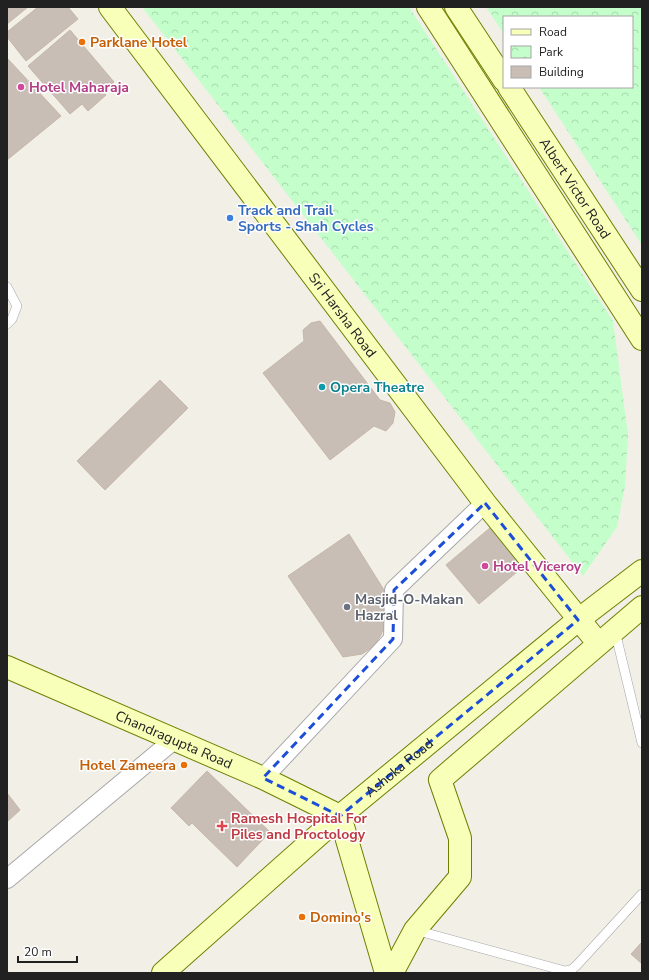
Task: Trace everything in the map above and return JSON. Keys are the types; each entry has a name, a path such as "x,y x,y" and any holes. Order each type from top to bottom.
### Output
{"main road":[{"name":"Sri Harsha Road","path":"110,7 485,503 598,643"},
{"path":"428,7 642,339"},
{"path":"456,7 503,78"},
{"name":"Albert Victor Road","path":"510,88 642,290"},
{"name":"Ashoka Road","path":"163,973 340,816 578,620 642,571"},
{"path":"392,973 415,930 460,876 460,838 440,780 598,643 641,608"},
{"name":"Chandragupta Road","path":"7,667 263,778 340,816"},
{"path":"340,816 386,973"}],"street":[{"path":"263,778 393,639 394,590 485,503"},
{"path":"7,879 175,739"}],"lane":[{"path":"7,287 16,306 12,319 7,324"},
{"path":"615,629 642,742"},
{"path":"415,930 565,971 571,970 576,966 642,894"}],"highlighted area":[{"path":"485,503 578,620 340,816 263,778 393,639 394,590"}],"green space":[{"path":"142,7 409,7 613,321 628,435 625,486 617,527 583,576"},
{"path":"486,7 642,7 642,245 540,88 633,88 633,16 503,16 503,32"}],"building":[{"path":"7,7 28,7 7,24"},
{"path":"38,7 68,7 78,19 26,61 7,37 7,32"},
{"path":"70,30 114,82 103,91 106,95 88,111 82,104 70,114 28,66"},
{"name":"Hotel Maharaja","path":"7,58 61,116 7,160"},
{"name":"Opera Theatre","path":"320,321 380,400 390,403 395,412 393,423 386,431 374,426 330,460 263,373 304,341 303,330 311,323"},
{"path":"160,380 188,408 105,490 77,461"},
{"name":"Hotel Viceroy","path":"491,527 524,566 479,604 446,565"},
{"name":"Masjid-O-Makan Hazral","path":"349,534 384,590 385,624 381,635 374,646 362,654 343,657 288,576"},
{"path":"207,771 270,832 237,867 192,823 189,826 171,808"},
{"path":"7,793 20,810 7,822"},
{"path":"642,942 642,964 631,954"}],"place":[{"name":"Parklane Hotel","path":"82,42"},
{"name":"Hotel Maharaja","path":"21,87"},
{"name":"Track and Trail Sports - Shah Cycles","path":"230,218"},
{"name":"Opera Theatre","path":"322,387"},
{"name":"Hotel Viceroy","path":"485,566"},
{"name":"Masjid-O-Makan Hazral","path":"347,607"},
{"name":"Hotel Zameera","path":"184,765"},
{"name":"Ramesh Hospital For Piles and Proctology","path":"222,826"},
{"name":"Domino's","path":"302,917"}]}
